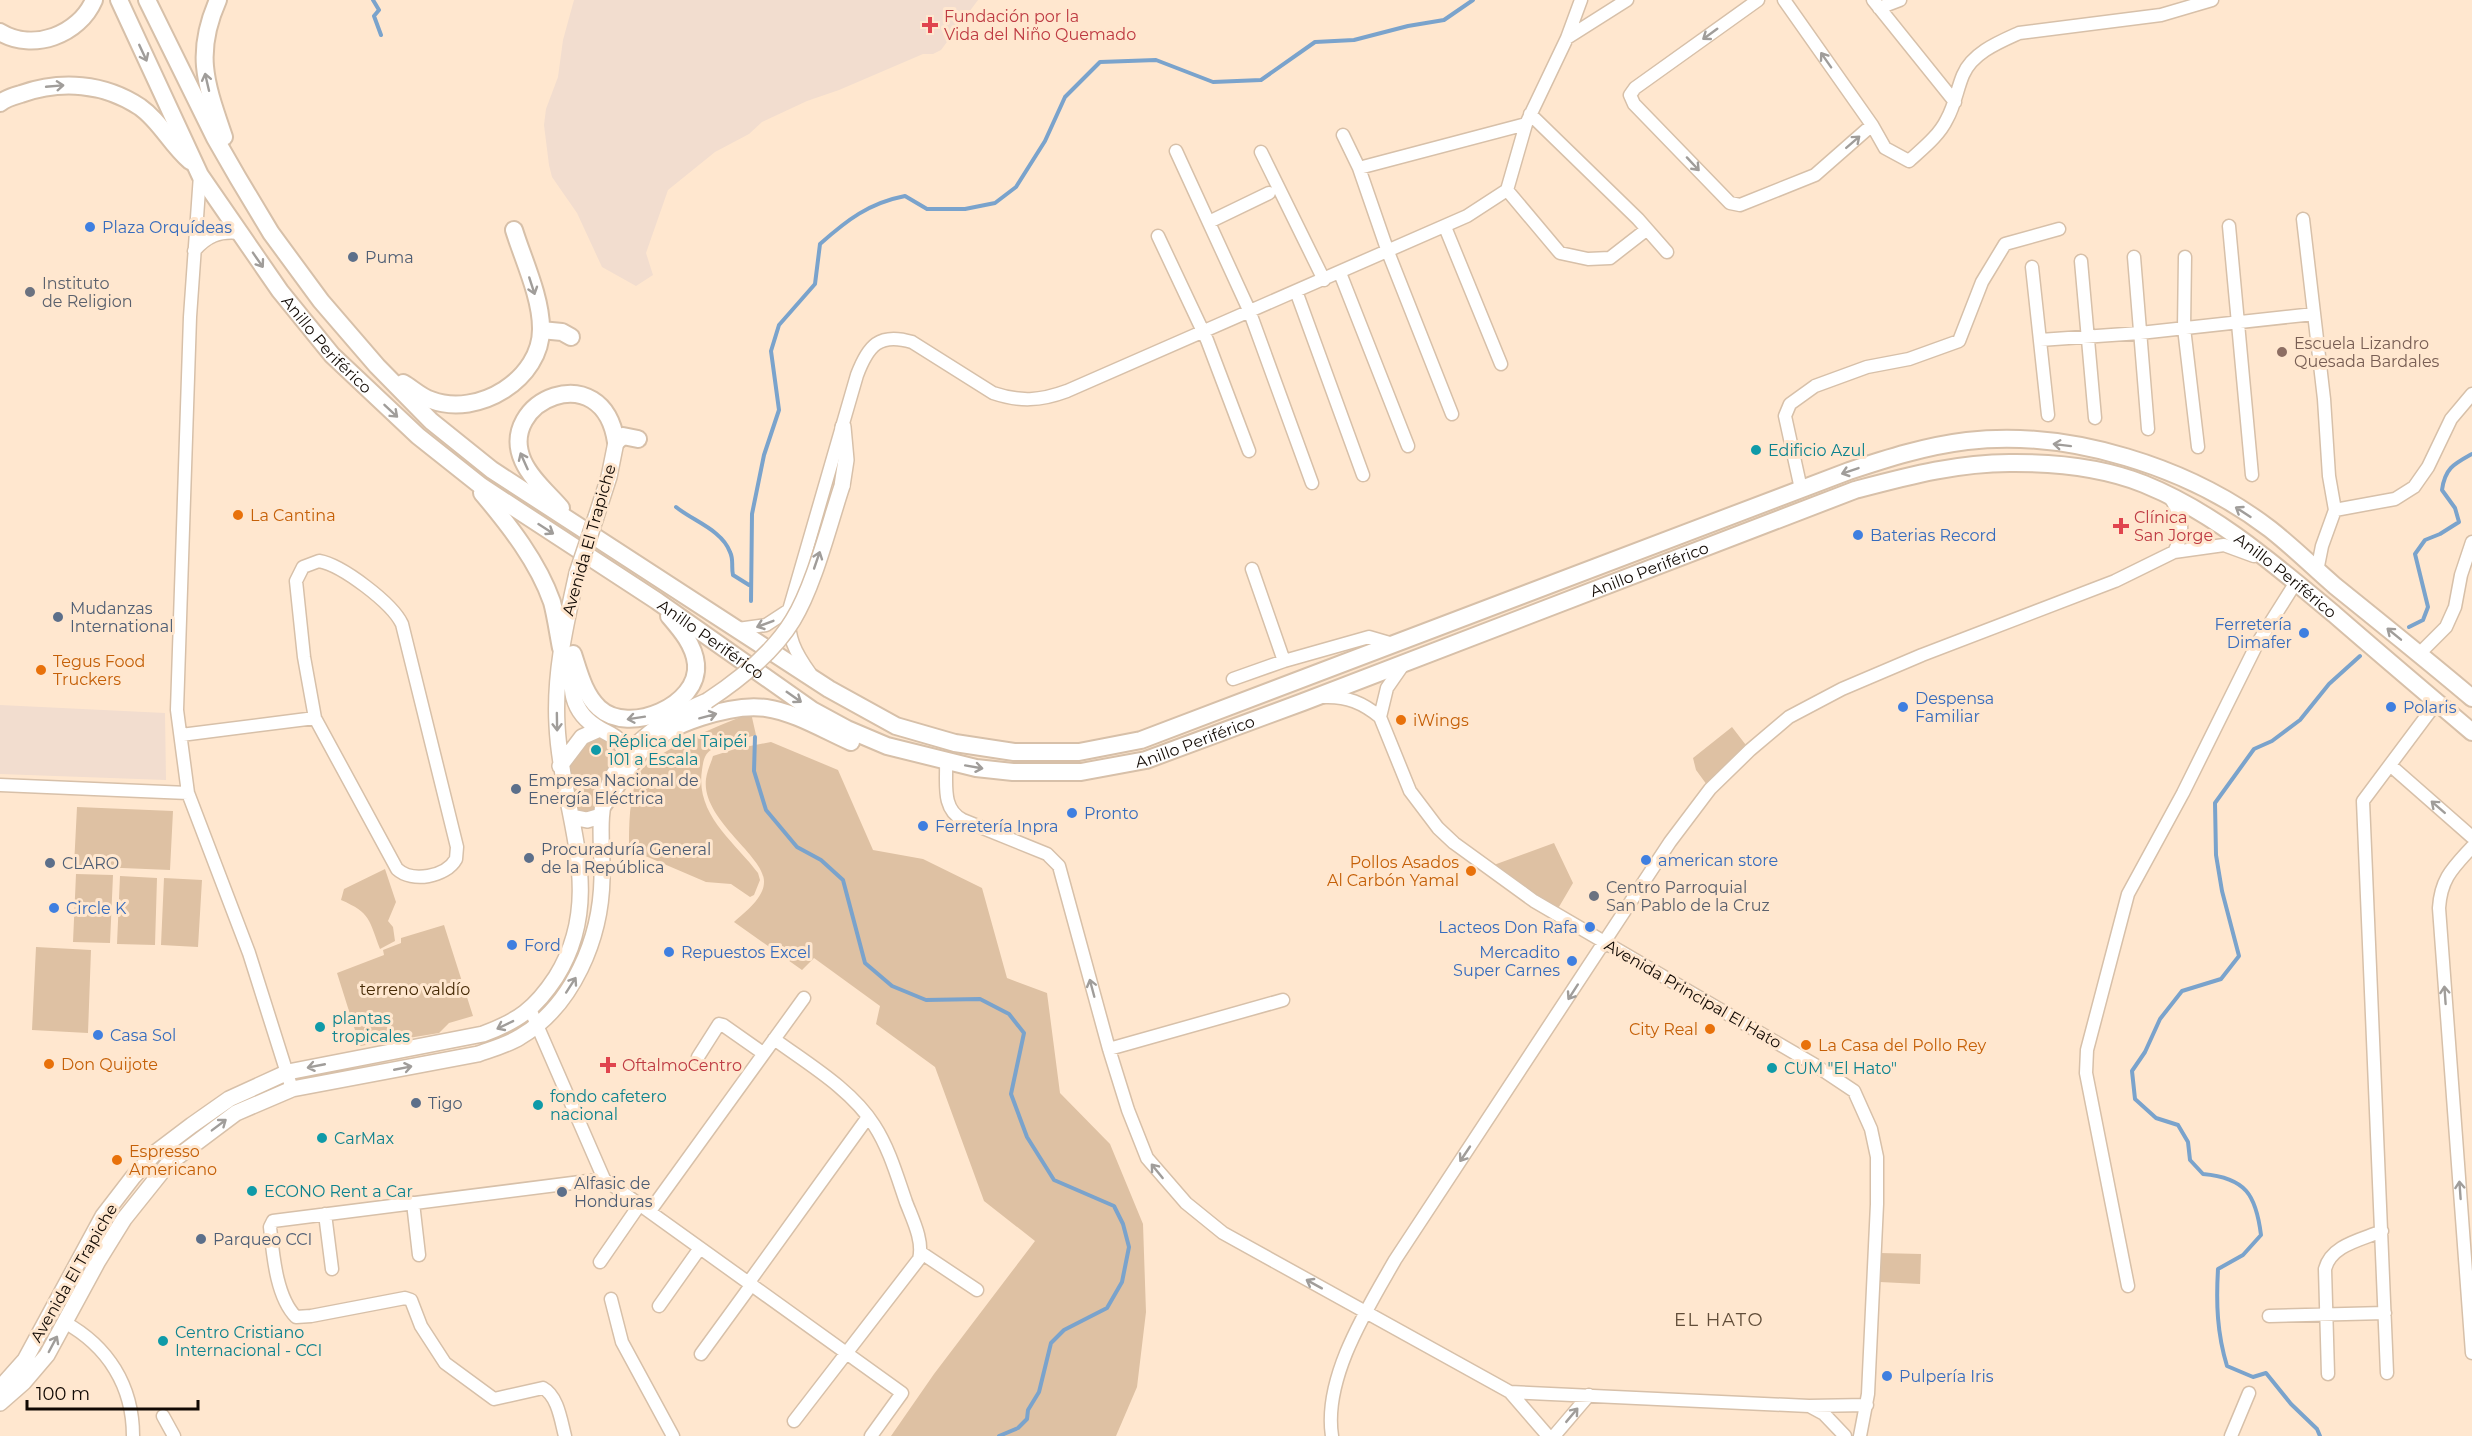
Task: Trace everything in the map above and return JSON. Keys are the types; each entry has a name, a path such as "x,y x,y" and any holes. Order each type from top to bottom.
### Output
{"highway":[{"path":"0,32 21,41 56,37 84,17 94,0"},
{"name":"Anillo Periférico","path":"119,0 198,171 280,291 332,355 418,436 468,476 657,602 812,710 873,740 946,762 1013,772 1081,772 1146,759 1303,702 1855,490 1934,470 2013,463 2055,464 2098,471 2142,483 2169,495 2227,528 2277,566 2472,732"},
{"name":"Anillo Periférico","path":"147,0 215,138 271,233 321,301 377,366 431,421 475,456 738,630 814,679 896,726 955,743 1014,752 1079,752 1141,740 1801,489 1916,450 1969,441 2023,440 2098,449 2148,464 2214,493 2269,528 2317,571 2472,698"},
{"path":"218,0 205,41 204,74 238,178"},
{"path":"0,103 53,85 84,85 115,94 141,108 198,171"},
{"path":"377,366 430,400 456,405 474,404 489,399 524,374 536,355 542,330 540,311 514,230"},
{"path":"542,330 562,332 572,337"},
{"path":"574,522 524,463 520,440 522,427 529,414 539,404 555,395 585,396 601,405 608,414 616,442 623,436 638,439"},
{"path":"468,476 503,518 540,578 552,604 567,651 588,694 599,708 612,716 637,720 659,712 679,700 693,681 696,665 690,645 657,602"},
{"path":"602,811 644,748 687,723 743,707 767,708 875,752 898,759 915,760 928,757"}],"main road":[{"name":"Avenida El Trapiche","path":"0,1402 24,1382 47,1355 124,1219 168,1164 236,1113 292,1089 478,1054 521,1037 561,1001 580,971 602,902 602,811 609,785 626,754 644,735 667,720 707,701 754,664 779,639 794,619 808,589 842,486 846,460 843,427"},
{"name":"Avenida El Trapiche","path":"0,1388 25,1360 103,1216 133,1177 164,1146 229,1099 288,1072 483,1034 509,1025 530,1009 545,993 567,959 578,925 581,889 572,817 561,766 556,713 577,573 609,477 616,442"},
{"path":"567,651 570,686 578,707 600,729 612,733 621,742 626,754"},
{"path":"561,766 582,737 600,729"},
{"path":"572,817 587,820 602,811"},
{"path":"64,1322 61,1315 63,1303 91,1253 103,1216"},
{"path":"0,1374 45,1323"}],"street":[{"path":"814,679 795,652 790,639 789,610 863,359 877,342 899,338 912,342 993,393 1007,398 1036,400 1067,391 1467,216 1507,190 1528,119 1568,38 1581,0"},
{"path":"1568,38 1627,0"},
{"path":"1758,0 1635,88 1630,95 1634,104 1730,203 1740,205 1815,175 1872,125"},
{"path":"1784,0 1872,125 1885,148 1909,161 1931,140 1946,121 1955,102 1964,72 1979,55 2000,41 2019,33 2161,15 2212,0"},
{"path":"1900,0 1876,4 1955,102"},
{"path":"1359,168 1528,119"},
{"path":"1528,119 1646,230 1666,252"},
{"path":"1343,135 1359,168 1388,252 1452,414"},
{"path":"1176,151 1249,310 1311,483"},
{"path":"1261,152 1324,280"},
{"path":"198,171 177,683 181,735 188,794 249,953 292,1089"},
{"path":"1507,190 1560,252 1588,259 1610,258 1646,230"},
{"path":"1209,222 1269,194"},
{"path":"2303,219 2324,399 2329,476 2335,510 2322,546 2317,571"},
{"path":"2229,226 2252,476"},
{"path":"1444,227 1500,364"},
{"path":"1801,489 1785,416 1790,404 1815,386 1867,367 1909,358 1959,341 1982,282 2005,244 2059,229"},
{"path":"194,251 209,236 227,232 239,233"},
{"path":"1158,236 1203,332 1249,451"},
{"path":"2185,256 2184,328 2198,447"},
{"path":"2134,257 2148,429"},
{"path":"2081,261 2095,418"},
{"path":"2032,267 2048,415"},
{"path":"1340,273 1408,446"},
{"path":"1296,291 1363,476"},
{"path":"2040,340 2140,333 2314,314"},
{"path":"2335,510 2395,499 2414,487 2428,467 2451,419 2472,394"},
{"path":"2169,495 2181,519 2180,542 2174,552"},
{"path":"2419,654 2446,627 2455,608 2461,574 2472,542"},
{"path":"1332,1436 1330,1415 1333,1392 1356,1329 1395,1260 1667,847 1710,789 1750,750 1789,717 1864,680 2107,585 2174,552 2224,545 2277,566"},
{"path":"319,561 336,567 379,597 391,608 402,624 455,836 457,853 454,864 446,870 422,876 404,875 397,868 315,718 304,657 297,581 303,567 319,561"},
{"path":"1252,569 1284,661"},
{"path":"2128,1286 2086,1074 2087,1050 2128,894 2183,793 2257,644 2295,582"},
{"path":"738,630 766,625 789,610"},
{"path":"1233,679 1284,661 1369,637 1393,644"},
{"path":"1303,702 1319,697 1336,696 1367,707 1380,717 1387,688 1404,663"},
{"path":"2387,1373 2362,824 2363,801 2437,702"},
{"name":"Avenida Principal El Hato","path":"1380,717 1410,790 1438,828 1454,843 1534,901 1854,1090 1870,1129 1877,1157 1867,1405 1860,1436"},
{"path":"181,735 315,718"},
{"path":"946,762 947,799 952,813 963,820 1047,854 1059,866 1109,1049 1147,1158 1186,1203 1223,1233 1510,1392 1548,1436"},
{"path":"2390,765 2472,837"},
{"path":"0,784 188,794"},
{"path":"2472,847 2446,876 2440,892 2439,908 2472,1353"},
{"path":"600,1262 645,1208 804,998"},
{"path":"1109,1049 1283,1000"},
{"path":"530,1009 604,1179 902,1393 871,1436"},
{"path":"698,1058 719,1024 763,1053"},
{"path":"774,1039 841,1089 868,1117 887,1149 913,1222 920,1252 919,1259 794,1421"},
{"path":"701,1354 868,1117"},
{"path":"565,1436 554,1400 548,1391 543,1388 494,1399 445,1363 421,1326 411,1300 405,1298 296,1317 292,1313 278,1280 272,1252 271,1223 325,1214 604,1179"},
{"path":"413,1203 419,1255"},
{"path":"325,1214 332,1269"},
{"path":"2328,1374 2325,1269 2330,1255 2382,1231"},
{"path":"658,1306 700,1248"},
{"path":"920,1252 977,1290"},
{"path":"611,1299 622,1342 673,1436"},
{"path":"2268,1316 2385,1312"},
{"path":"64,1322 94,1342 119,1375 132,1406 133,1436"},
{"path":"1510,1392 1809,1406 1867,1405"},
{"path":"2232,1436 2249,1393"},
{"path":"1554,1436 1589,1395"},
{"path":"1809,1406 1824,1414 1845,1436"},
{"path":"163,1416 174,1436"}],"shaded area":[{"path":"574,0 978,0 941,50 933,54 923,54 839,90 807,101 762,122 749,134 715,152 668,190 646,253 653,275 636,286 602,267 577,213 552,177 549,165 544,125 546,109 558,77 563,40"},
{"path":"0,705 165,713 166,780 0,774"}],"green space":[{"path":"751,713 756,735 727,743 709,752 703,764 701,786 705,801 719,827 758,873 760,880 754,895 750,897 731,884 706,882 629,849 629,840 633,793 638,775 645,766 690,739"},
{"path":"1732,727 1749,749 1710,789 1696,770 1693,758"},
{"path":"601,732 622,755 599,811 576,814 565,765 582,741"},
{"path":"771,742 838,770 873,850 923,859 982,888 1007,978 1047,993 1060,1093 1110,1144 1143,1224 1146,1312 1137,1387 1116,1436 891,1436 934,1374 1035,1241 984,1201 935,1067 876,1024 880,1006 814,958 802,970 734,922 761,894 764,882 762,872 755,861 713,809 707,794 706,779 713,756"},
{"path":"77,807 173,811 170,870 74,866"},
{"path":"1554,843 1573,883 1556,912 1491,866"},
{"path":"385,869 396,902 388,921 393,927 395,941 380,949 368,918 358,909 341,900 344,889"},
{"path":"76,874 113,875 110,943 73,942"},
{"path":"120,876 157,878 155,945 117,944"},
{"path":"164,878 202,880 198,947 161,945"},
{"name":"terreno valdío","path":"444,925 473,1016 449,1023 439,1033 360,1046 337,973 384,955 383,950 401,943 401,938"},
{"path":"36,947 91,950 88,1033 32,1030"},
{"path":"1880,1253 1921,1254 1920,1284 1880,1282"}],"waterway":[{"path":"373,0 379,10 374,16 381,35"},
{"path":"751,601 752,514 764,455 779,410 771,351 779,325 815,284 820,244 830,235 869,208 905,196 927,209 965,209 995,203 1016,187 1045,141 1065,97 1100,62 1156,60 1213,82 1261,80 1315,42 1354,40 1408,26 1444,20 1473,0"},
{"path":"2409,627 2423,620 2428,607 2415,554 2425,540 2459,522 2455,508 2442,490 2443,483 2451,468 2472,454"},
{"path":"676,507 721,538 731,555 733,575 749,585"},
{"path":"2320,1436 2317,1429 2291,1404 2266,1373 2253,1377 2227,1366 2218,1318 2218,1269 2243,1255 2261,1235 2256,1209 2252,1199 2239,1185 2218,1176 2203,1174 2190,1160 2188,1142 2178,1125 2156,1118 2135,1099 2132,1071 2145,1052 2160,1019 2182,991 2221,979 2239,956 2222,891 2216,855 2215,803 2254,749 2272,741 2300,720 2329,684 2360,656"},
{"path":"755,737 754,771 766,810 797,847 821,860 843,880 865,963 892,986 926,1000 980,999 1009,1014 1024,1033 1011,1094 1027,1137 1054,1180 1114,1206 1123,1224 1129,1247 1122,1282 1107,1308 1064,1330 1051,1343 1039,1392 1028,1410 1027,1419 1018,1428 999,1436"}],"place":[{"name":"Fundación por la Vida del Niño Quemado","path":"930,25"},
{"name":"Plaza Orquídeas","path":"90,227"},
{"name":"Puma","path":"353,257"},
{"name":"Instituto de Religion","path":"30,292"},
{"name":"Escuela Lizandro Quesada Bardales","path":"2282,352"},
{"name":"Edificio Azul","path":"1756,450"},
{"name":"La Cantina","path":"238,515"},
{"name":"Clínica San Jorge","path":"2121,526"},
{"name":"Baterias Record","path":"1858,535"},
{"name":"Mudanzas International","path":"58,617"},
{"name":"Ferretería Dimafer","path":"2304,633"},
{"name":"Tegus Food Truckers","path":"41,670"},
{"name":"Despensa Familiar","path":"1903,707"},
{"name":"Polaris","path":"2391,707"},
{"name":"iWings","path":"1401,720"},
{"name":"Réplica del Taipéi 101 a Escala","path":"596,750"},
{"name":"Empresa Nacional de Energía Eléctrica","path":"516,789"},
{"name":"Pronto","path":"1072,813"},
{"name":"Ferretería Inpra","path":"923,826"},
{"name":"Procuraduría General de la República","path":"529,858"},
{"name":"american store","path":"1646,860"},
{"name":"CLARO","path":"50,863"},
{"name":"Pollos Asados Al Carbón Yamal","path":"1471,871"},
{"name":"Centro Parroquial San Pablo de la Cruz","path":"1594,896"},
{"name":"Circle K","path":"54,908"},
{"name":"Lacteos Don Rafa","path":"1590,927"},
{"name":"Ford","path":"512,945"},
{"name":"Repuestos Excel","path":"669,952"},
{"name":"Mercadito Super Carnes","path":"1572,961"},
{"name":"plantas tropicales","path":"320,1027"},
{"name":"City Real","path":"1710,1029"},
{"name":"Casa Sol","path":"98,1035"},
{"name":"La Casa del Pollo Rey","path":"1806,1045"},
{"name":"Don Quijote","path":"49,1064"},
{"name":"OftalmoCentro","path":"608,1065"},
{"name":"CUM \"El Hato\"","path":"1772,1068"},
{"name":"Tigo","path":"416,1103"},
{"name":"fondo cafetero nacional","path":"538,1105"},
{"name":"CarMax","path":"322,1138"},
{"name":"Espresso Americano","path":"117,1160"},
{"name":"ECONO Rent a Car","path":"252,1191"},
{"name":"Alfasic de Honduras","path":"562,1192"},
{"name":"Parqueo CCI","path":"201,1239"},
{"name":"Centro Cristiano Internacional - CCI","path":"163,1341"},
{"name":"Pulpería Iris","path":"1887,1376"}],"district":[{"name":"EL HATO","path":"1719,1320"}]}
